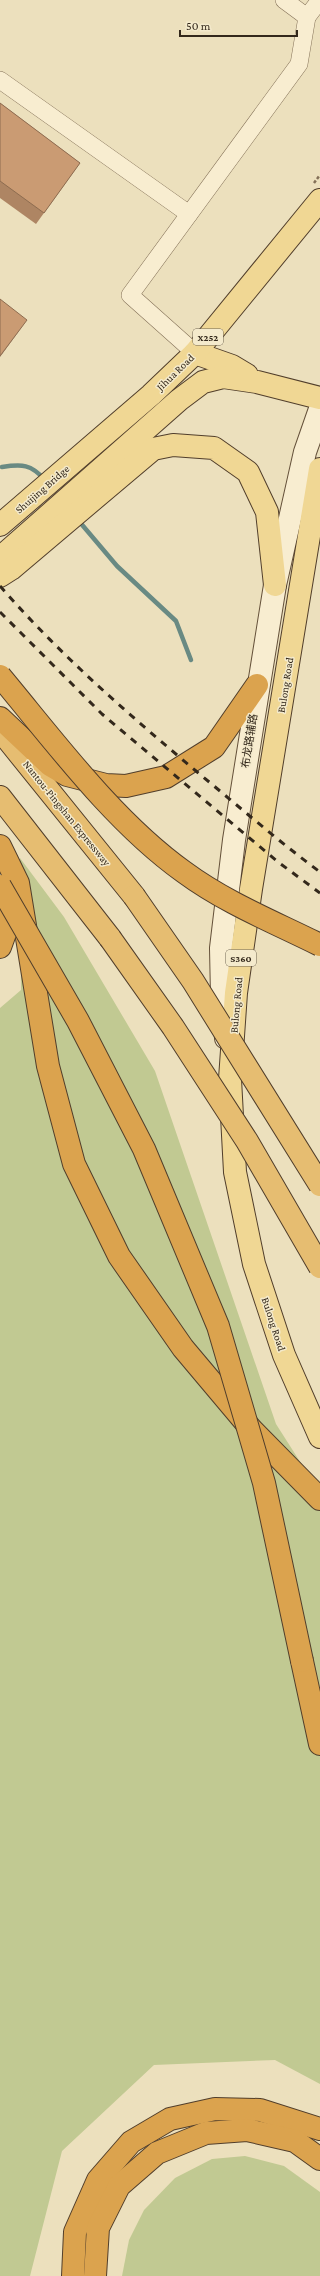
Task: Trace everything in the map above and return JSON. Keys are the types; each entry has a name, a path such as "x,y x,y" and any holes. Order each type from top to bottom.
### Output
{"highway":[{"path":"0,676 75,766 134,830 167,858 184,872 238,907 320,945"},
{"path":"0,718 50,765 67,775 106,785 126,786 166,777 214,747 258,685"},
{"name":"Nantou-Pingshan Expressway","path":"0,730 134,896 193,981 320,1185"},
{"path":"0,797 110,938 173,1028 247,1141 320,1267"},
{"path":"0,846 18,883 48,1066 74,1164 115,1249 183,1348 252,1430 320,1499"},
{"path":"0,853 8,888 8,925 0,948"},
{"path":"0,886 78,1021 144,1149 218,1326 264,1484 320,1744"},
{"path":"73,2276 75,2232 98,2180 131,2142 170,2119 215,2109 260,2110 320,2128"},
{"path":"95,2276 98,2228 119,2186 157,2153 206,2133 247,2130 295,2141 320,2158"}],"main road":[{"name":"Jihua Road","path":"78,458 151,395 195,353 320,200"},
{"path":"195,353 232,366 257,382"},
{"name":"Jihua Road","path":"97,485 178,400 203,382 223,377 257,382 320,398"},
{"name":"布龙路辅路","path":"230,1079 222,996 221,948 234,840 275,585 305,452 320,409"},
{"path":"0,576 26,546 97,485 153,449 172,445 214,448 248,472 267,512 275,585"},
{"name":"Shuijing Bridge","path":"3,523 78,458"},
{"name":"Bulong Road","path":"320,469 250,896 236,992 230,1079 235,1172 254,1264 284,1355 320,1437"},
{"path":"0,558 26,546"}],"street":[{"path":"284,0 307,17"},
{"path":"195,353 130,295 299,64 307,17 320,0"},
{"path":"0,80 189,214"}],"green space":[{"path":"20,858 64,917 155,1071 276,1424 320,1493 320,2084 275,2060 154,2065 62,2151 30,2276 0,2276 0,1008 21,990"},
{"path":"245,2156 284,2166 320,2192 320,2276 122,2276 129,2240 144,2210 175,2178 212,2159"}],"building":[{"path":"0,103 80,163 44,213 0,181"},
{"path":"0,299 27,320 0,356"}],"waterway":[{"path":"2,467 26,466 31,468 45,480"},
{"path":"78,520 117,566 176,621 191,660"}],"railway":[{"path":"0,586 46,635 119,705 288,848 320,872"},
{"path":"0,612 102,714 278,862 320,893"}]}
